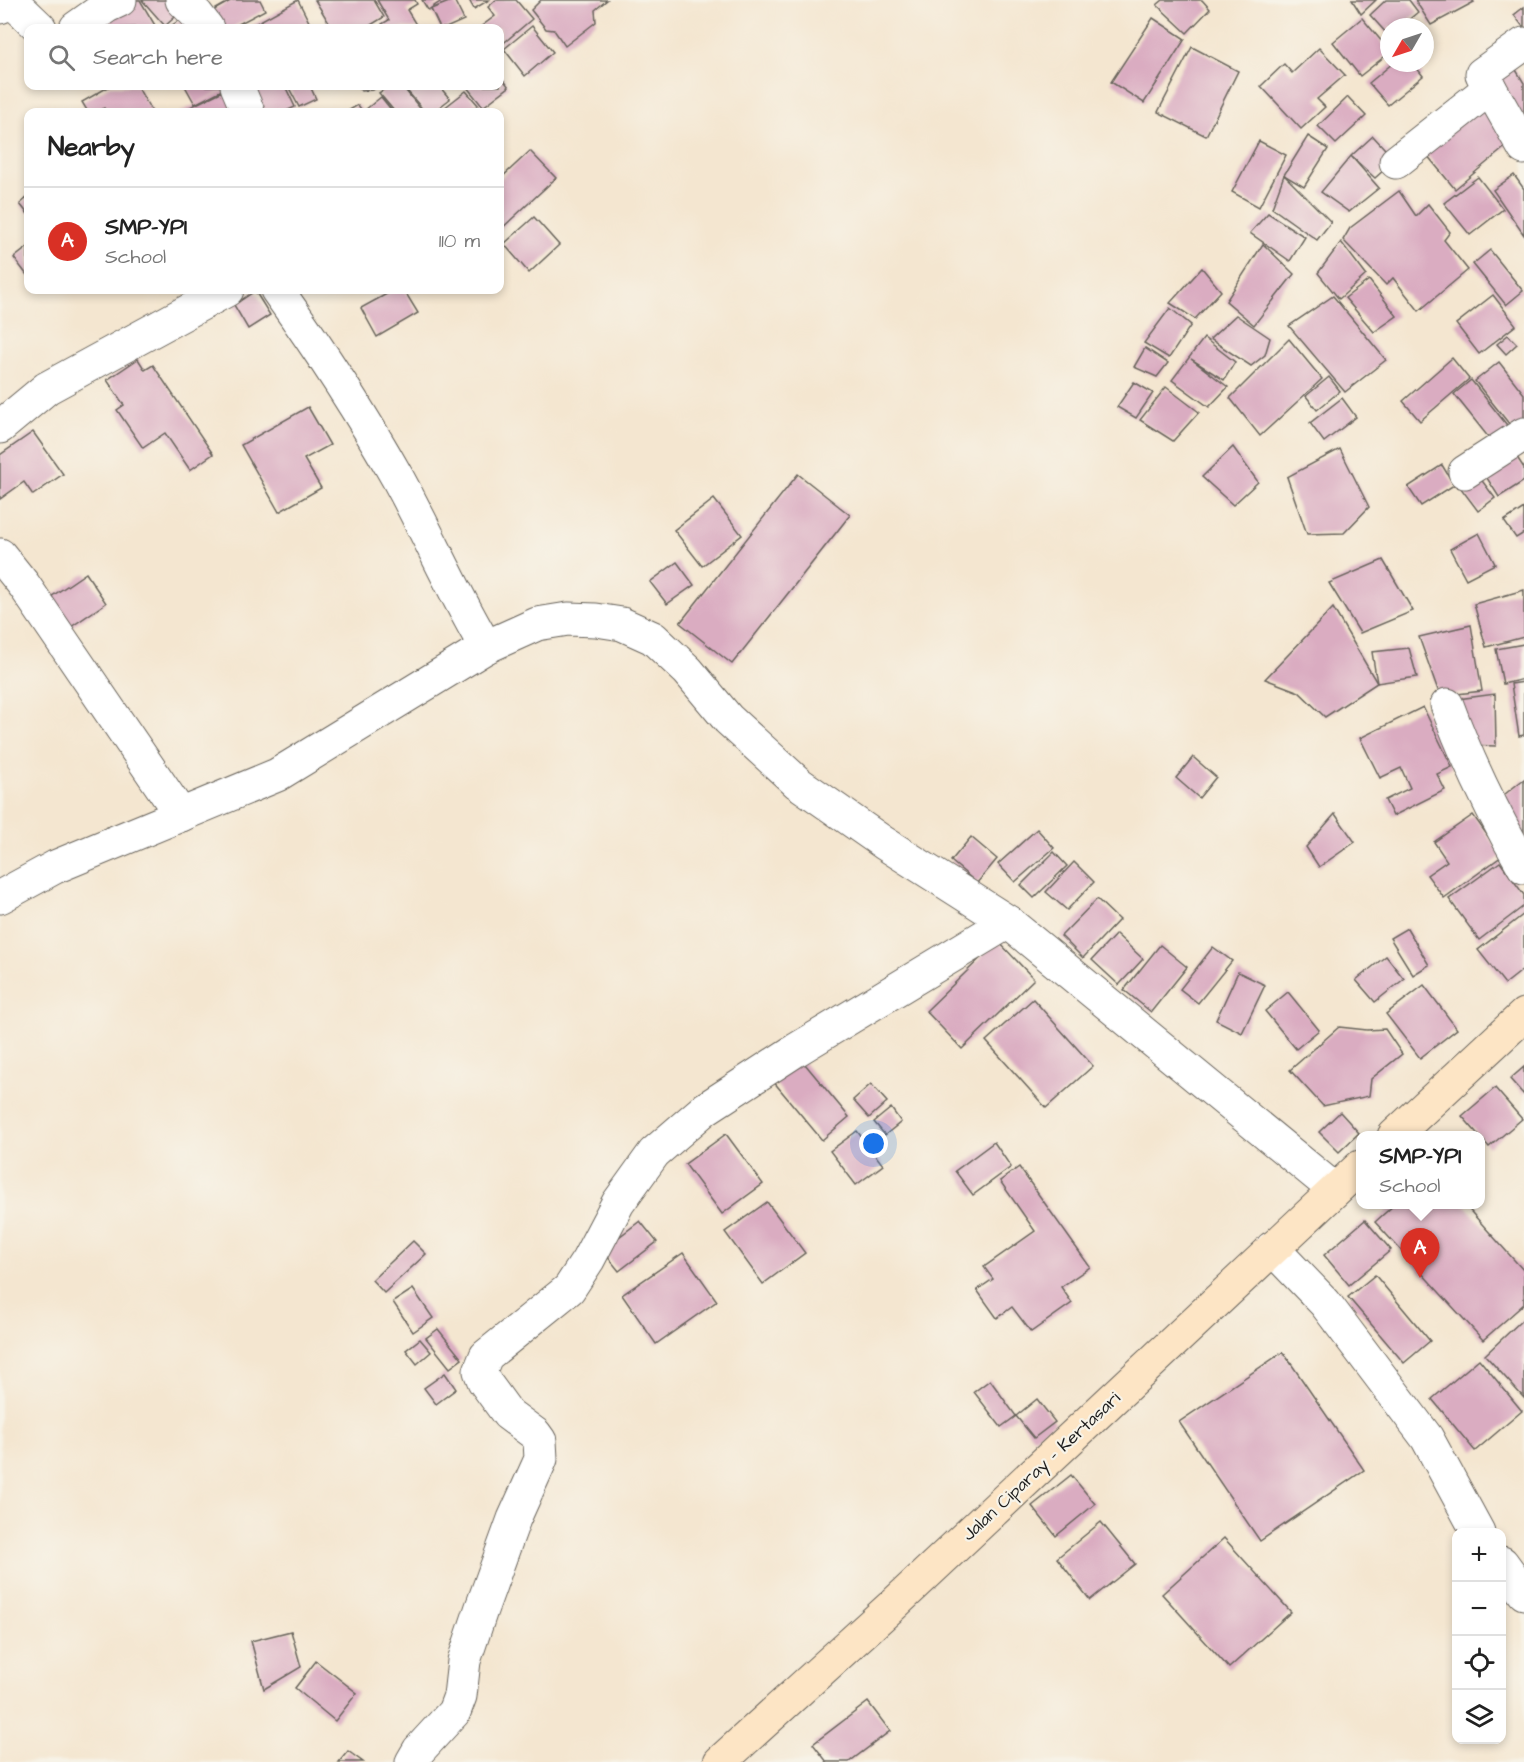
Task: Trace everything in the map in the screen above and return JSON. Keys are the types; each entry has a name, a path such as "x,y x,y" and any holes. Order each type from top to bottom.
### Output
{"main road":[{"path":"1399,1131 1524,1015"},
{"name":"Jalan Ciparay - Kertasari","path":"720,1762 892,1606 1356,1171"}],"street":[{"path":"82,24 107,6 120,0"},
{"path":"183,0 204,24"},
{"path":"0,7 9,3 15,4 36,24"},
{"path":"1524,44 1482,74 1524,148"},
{"path":"1396,162 1490,88"},
{"path":"239,90 246,108"},
{"path":"0,427 47,388 219,294"},
{"path":"280,294 315,343 397,477 466,615 486,647"},
{"path":"1465,472 1524,434"},
{"path":"0,555 24,585 181,815"},
{"path":"0,897 55,867 277,775 486,647 537,624 568,619 622,624 652,638 688,670 728,718 798,783 884,843 1008,922 1335,1190"},
{"path":"1447,705 1465,752 1494,815 1524,867"},
{"path":"412,1762 419,1750 454,1712 460,1696 464,1661 514,1519 541,1459 540,1441 535,1434 508,1414 490,1393 480,1371 486,1356 569,1289 588,1260 618,1203 654,1153 697,1116 796,1050 1008,922"},
{"path":"1272,1248 1325,1304 1427,1438 1475,1528"},
{"path":"1506,1568 1524,1593"}],"building":[{"path":"134,0 140,0 154,24 106,24"},
{"path":"142,0 174,0 183,10 167,24 163,24"},
{"path":"232,0 260,0 265,10 239,24 212,24 207,14"},
{"path":"298,0 309,22 305,24 255,24"},
{"path":"315,0 374,0 384,17 373,24 330,24"},
{"path":"377,0 415,0 417,4 407,10 416,24 382,24 389,20"},
{"path":"422,0 443,0 428,10"},
{"path":"454,0 464,20 455,24 438,24 431,9"},
{"path":"469,0 489,0 474,9"},
{"path":"496,0 516,0 532,19 504,43 504,24 484,24 495,16 488,7"},
{"path":"541,0 607,0 595,10 596,22 565,46 554,30 546,29 531,10"},
{"path":"1163,0 1202,0 1210,9 1187,33 1157,5"},
{"path":"1352,0 1376,0 1361,14"},
{"path":"1386,0 1409,0 1418,12 1411,18 1380,18 1380,26 1370,15"},
{"path":"1415,0 1472,0 1474,2 1434,23 1434,18 1427,18"},
{"path":"1524,7 1524,28 1514,15"},
{"path":"187,15 194,24 174,24"},
{"path":"1153,18 1185,39 1144,103 1111,82"},
{"path":"1362,18 1380,39 1380,60 1360,76 1333,42"},
{"path":"532,26 553,52 525,76 504,49"},
{"path":"1192,47 1238,71 1206,136 1158,112"},
{"path":"1319,48 1345,75 1317,99 1325,107 1301,129 1261,86 1284,64 1292,73"},
{"path":"1510,60 1524,83 1524,119 1488,74"},
{"path":"1382,72 1420,72 1423,76 1388,105 1369,83"},
{"path":"504,80 509,87 483,107 469,90 504,90"},
{"path":"103,90 139,90 150,108 86,108 82,102"},
{"path":"187,90 222,90 195,104"},
{"path":"225,90 235,108 188,108"},
{"path":"244,90 287,90 295,107 293,108 254,108"},
{"path":"290,90 312,90 316,99 299,107"},
{"path":"383,90 405,90 420,108 392,108 379,93"},
{"path":"406,90 442,90 450,99 438,108 422,108"},
{"path":"466,91 478,105 474,108 444,108"},
{"path":"381,97 390,108 367,108"},
{"path":"1348,97 1366,116 1336,144 1318,126"},
{"path":"1479,104 1509,144 1455,189 1422,149"},
{"path":"1308,136 1328,149 1304,187 1284,175"},
{"path":"1373,136 1395,160 1375,178 1351,156"},
{"path":"1259,141 1286,155 1259,207 1232,192"},
{"path":"530,151 556,178 504,226 504,175"},
{"path":"1351,156 1379,188 1349,212 1321,192"},
{"path":"1284,175 1331,222 1317,240 1272,208"},
{"path":"1514,175 1524,189 1524,235 1493,190"},
{"path":"1478,177 1503,209 1470,235 1444,203"},
{"path":"1399,191 1416,216 1428,204 1450,232 1444,240 1468,270 1419,311 1393,278 1386,285 1343,240 1350,228"},
{"path":"1268,213 1305,237 1290,261 1250,233"},
{"path":"534,217 559,245 529,273 504,244"},
{"path":"1341,242 1366,275 1339,299 1318,273"},
{"path":"1263,244 1294,274 1254,325 1226,301"},
{"path":"24,250 24,271 14,258"},
{"path":"1490,250 1523,291 1506,305 1473,264"},
{"path":"1202,268 1221,291 1195,319 1170,303"},
{"path":"1369,280 1397,316 1374,332 1345,298"},
{"path":"250,294 257,294 270,315 248,329 234,305"},
{"path":"387,294 406,294 418,313 377,337 361,308"},
{"path":"1493,295 1516,325 1479,354 1456,324"},
{"path":"1333,296 1386,360 1345,392 1289,326"},
{"path":"1170,308 1191,325 1169,358 1144,343"},
{"path":"1236,315 1270,338 1265,355 1251,366 1210,339"},
{"path":"1508,335 1517,344 1506,354 1497,344"},
{"path":"1204,338 1235,362 1224,380 1191,359 1228,387 1209,407 1172,380"},
{"path":"1289,339 1322,379 1260,436 1230,398"},
{"path":"1145,348 1168,363 1157,377 1134,367"},
{"path":"1452,358 1469,379 1420,421 1403,401"},
{"path":"138,359 145,370 153,365 213,454 190,470 165,433 143,448 117,410 124,405 107,380"},
{"path":"1499,362 1524,394 1524,431 1518,435 1475,381"},
{"path":"1329,377 1340,391 1317,410 1306,396"},
{"path":"1471,380 1514,434 1497,448 1454,394"},
{"path":"1134,382 1153,393 1136,418 1117,407"},
{"path":"1166,387 1199,412 1173,441 1140,420"},
{"path":"1342,398 1356,417 1324,442 1310,423"},
{"path":"308,407 330,445 304,459 321,488 279,512 241,445"},
{"path":"33,432 63,474 33,495 24,482 0,499 0,455"},
{"path":"1233,447 1258,482 1233,505 1202,477"},
{"path":"1511,448 1524,468 1524,481 1499,497 1480,467"},
{"path":"1340,449 1369,507 1344,533 1307,534 1287,477"},
{"path":"1442,465 1454,485 1421,506 1408,487"},
{"path":"1474,470 1495,498 1478,511 1457,483"},
{"path":"798,474 850,515 732,664 680,623"},
{"path":"714,499 742,535 702,566 674,530"},
{"path":"1524,508 1524,533 1516,538 1504,521"},
{"path":"1479,533 1495,564 1466,579 1450,549"},
{"path":"1383,560 1413,611 1360,633 1329,583"},
{"path":"677,562 694,585 667,604 650,582"},
{"path":"86,573 106,603 65,631 45,601"},
{"path":"1524,590 1524,637 1486,647 1474,604"},
{"path":"1333,608 1377,683 1325,717 1299,692 1265,679"},
{"path":"1471,625 1482,691 1440,696 1419,637"},
{"path":"1524,644 1524,679 1503,684 1496,649"},
{"path":"1409,648 1417,677 1377,683 1372,652"},
{"path":"1524,682 1524,735 1519,736 1511,684"},
{"path":"1495,694 1496,746 1468,745 1458,699"},
{"path":"1423,707 1452,767 1437,774 1445,790 1393,816 1385,800 1410,788 1401,768 1380,778 1360,738"},
{"path":"1193,757 1216,777 1199,798 1176,778"},
{"path":"1524,779 1524,838 1495,802"},
{"path":"1335,814 1355,842 1319,867 1306,847"},
{"path":"1473,815 1502,856 1444,898 1427,875 1447,861 1434,842"},
{"path":"1037,829 1054,848 1015,882 998,864"},
{"path":"971,837 997,859 977,883 951,861"},
{"path":"1054,852 1067,866 1034,898 1021,885"},
{"path":"1074,862 1094,882 1067,910 1046,892"},
{"path":"1500,862 1524,895 1524,906 1479,940 1449,899"},
{"path":"1097,899 1119,920 1083,958 1061,936"},
{"path":"1524,914 1524,969 1505,984 1478,950"},
{"path":"1407,928 1429,965 1413,975 1390,938"},
{"path":"1116,934 1143,959 1119,985 1092,960"},
{"path":"998,941 1034,979 962,1049 926,1011"},
{"path":"1160,945 1187,967 1151,1012 1124,990"},
{"path":"1213,947 1232,961 1198,1003 1180,989"},
{"path":"1386,956 1404,979 1375,1002 1356,980"},
{"path":"1238,972 1265,985 1242,1033 1216,1020"},
{"path":"1424,985 1457,1029 1420,1058 1386,1014"},
{"path":"1288,992 1319,1030 1296,1049 1265,1011"},
{"path":"1033,999 1093,1066 1046,1108 986,1041"},
{"path":"1339,1027 1385,1029 1402,1054 1371,1079 1369,1096 1323,1106 1290,1070"},
{"path":"800,1058 849,1117 822,1140 773,1081"},
{"path":"1524,1067 1524,1095 1510,1079"},
{"path":"871,1084 887,1102 869,1118 853,1100"},
{"path":"1495,1088 1522,1119 1489,1147 1485,1142 1485,1131 1475,1131 1462,1116"},
{"path":"891,1108 901,1122 885,1135 874,1122"},
{"path":"1340,1112 1357,1131 1356,1136 1339,1152 1319,1132"},
{"path":"857,1131 883,1165 856,1185 830,1151"},
{"path":"726,1134 763,1184 722,1214 685,1164"},
{"path":"994,1142 1011,1167 973,1195 955,1171"},
{"path":"1019,1167 1090,1267 1061,1287 1072,1303 1031,1332 1012,1307 997,1318 977,1290 993,1279 984,1267 1035,1231 1000,1181"},
{"path":"767,1202 805,1253 763,1284 725,1232"},
{"path":"1389,1209 1468,1209 1524,1271 1524,1304 1483,1340 1375,1222"},
{"path":"1365,1220 1391,1250 1349,1285 1324,1255"},
{"path":"640,1221 657,1242 619,1271 602,1250"},
{"path":"413,1241 426,1254 384,1293 372,1280"},
{"path":"683,1253 717,1301 656,1344 622,1295"},
{"path":"1375,1275 1430,1341 1404,1363 1348,1297"},
{"path":"413,1289 433,1318 413,1332 393,1302"},
{"path":"1522,1320 1524,1322 1524,1398 1485,1355"},
{"path":"438,1329 462,1359 450,1368 426,1338"},
{"path":"420,1339 431,1352 417,1364 406,1350"},
{"path":"1283,1352 1364,1470 1260,1541 1179,1422"},
{"path":"1479,1359 1522,1411 1475,1451 1432,1399"},
{"path":"445,1373 456,1389 436,1404 424,1388"},
{"path":"990,1380 1016,1416 1001,1427 974,1392"},
{"path":"1037,1399 1055,1422 1034,1438 1016,1416"},
{"path":"1071,1475 1095,1504 1056,1536 1032,1506"},
{"path":"1101,1522 1135,1564 1090,1600 1057,1558"},
{"path":"1224,1538 1291,1612 1229,1668 1162,1594"},
{"path":"291,1631 301,1667 264,1689 251,1641"},
{"path":"316,1661 357,1693 335,1721 295,1688"},
{"path":"868,1702 890,1731 849,1762 827,1762 813,1744"},
{"path":"348,1751 363,1762 339,1762"}],"place":[{"name":"SMP-YPI","path":"1420,1278"}]}
